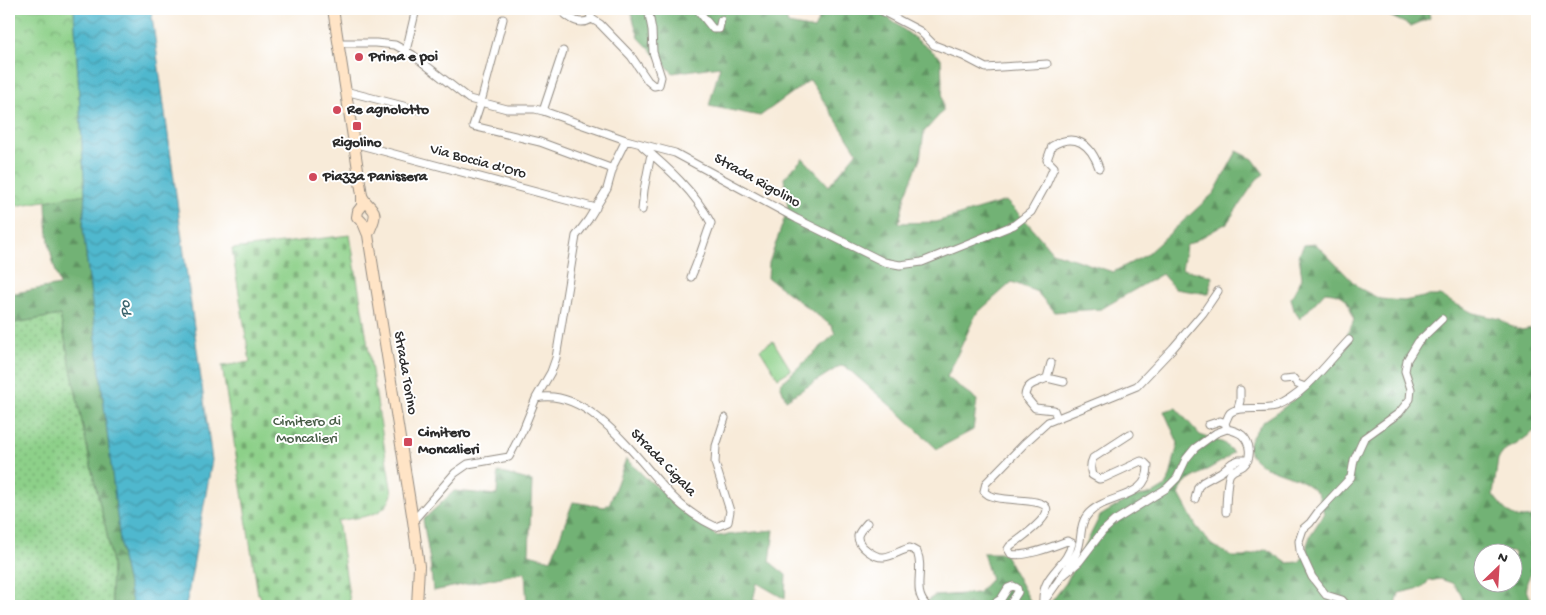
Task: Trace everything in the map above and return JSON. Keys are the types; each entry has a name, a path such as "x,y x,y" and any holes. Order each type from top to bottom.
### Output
{"main road":[{"name":"Strada Torino","path":"333,9 362,195 362,206 358,210 358,218 363,223 368,235 413,521 419,566 417,606"},
{"name":"Strada Torino","path":"362,195 367,205 373,209 375,216 368,235"}],"street":[{"path":"406,51 416,9"},
{"path":"559,9 575,22 585,23 592,19"},
{"path":"588,9 592,19 600,24 631,56 648,81 654,86 659,85 661,77 653,52 652,30 648,9"},
{"path":"697,9 713,29 719,29 721,20"},
{"path":"878,9 920,31 934,45 963,56 986,68 1047,64"},
{"path":"503,19 473,126 540,142 613,169"},
{"name":"Strada Rigolino","path":"339,43 395,45 406,51 469,99 507,109 535,109 543,111 626,140 675,153 806,224 884,262 900,265 922,262 1014,225 1031,212 1054,167 1048,160 1052,146 1061,141 1072,140 1086,145 1095,156 1099,168"},
{"path":"543,111 563,51"},
{"path":"345,91 419,110"},
{"path":"413,521 455,473 468,464 509,457 556,358 576,236 607,189 613,169 626,140"},
{"name":"Via Boccia d'Oro","path":"353,143 596,208"},
{"path":"639,143 680,180 705,212 711,223 700,250 698,263 691,277"},
{"path":"642,210 651,154"},
{"path":"1042,605 1042,593 1045,584 1068,554 1072,542 1067,540 1026,554 1010,554 1008,551 1010,546 1042,519 1046,506 1035,501 992,497 986,494 984,490 988,481 1048,422 1138,386 1174,348 1203,313 1218,291"},
{"path":"1348,606 1342,600 1326,595 1312,577 1300,551 1299,541 1303,529 1310,524 1318,512 1351,477 1354,460 1364,438 1399,413 1410,399 1411,388 1406,371 1407,360 1411,351 1422,337 1442,319"},
{"path":"1060,578 1079,562 1102,532 1114,521 1167,488 1177,478 1186,459 1195,448 1226,426 1231,412 1238,408 1259,410 1274,408 1300,392 1348,340"},
{"path":"1047,378 1051,363"},
{"path":"1057,418 1054,410 1035,408 1024,396 1026,389 1030,385 1047,378 1064,382"},
{"path":"1284,380 1294,379 1297,384 1305,387"},
{"path":"1238,408 1240,390"},
{"name":"Strada Cigala","path":"536,398 548,396 564,399 592,412 619,438 676,500 702,521 716,527 728,522 730,511 715,463 716,446 725,418"},
{"path":"1208,424 1220,421 1241,434 1248,442 1250,453 1248,460 1244,465 1230,473 1227,480 1226,512"},
{"path":"1042,605 1078,551 1080,532 1087,515 1103,503 1140,489 1146,482 1148,466 1141,461 1104,478 1099,479 1092,475 1091,462 1093,458 1130,434"},
{"path":"1194,499 1198,486 1203,482 1232,463 1239,460 1248,460"},
{"path":"867,523 859,534 858,539 859,543 873,554 884,557 910,548 917,552 920,561 918,589 922,602 927,606"},
{"path":"990,606 1000,599 1008,588 1013,586 1017,588 1018,592 1009,606"}],"green space":[{"path":"9,9 74,9 85,194 9,207"},
{"path":"74,9 85,194 83,228 122,558 133,606 114,606 111,594 112,564 106,529 60,315 9,324 9,294 60,285 49,243 46,201 62,198"},
{"path":"630,9 783,9 788,24 814,29 824,9 871,9 887,17 941,58 943,111 924,132 920,159 905,196 899,223 936,222 1006,201 1027,222 1052,252 1113,272 1146,255 1214,193 1237,151 1253,159 1264,174 1257,179 1227,223 1186,246 1182,269 1212,276 1209,294 1175,289 1162,274 1101,309 1054,312 1037,292 1012,282 976,314 947,377 977,400 973,430 937,449 846,367 840,366 786,400 780,384 835,334 832,326 768,278 769,263 788,208 784,178 803,158 829,186 857,152 810,80 760,116 709,106 720,66 673,73 639,38"},
{"path":"1375,9 1428,9 1430,18 1411,26"},
{"name":"Cimitero di Moncalieri","path":"350,235 392,494 384,508 377,512 338,521 350,602 323,606 262,606 260,594 258,594 222,366 250,362 232,249"},
{"path":"1316,244 1359,288 1380,299 1404,301 1428,296 1440,296 1473,313 1500,319 1510,326 1522,330 1537,327 1537,429 1517,444 1506,449 1498,459 1493,495 1506,511 1516,517 1522,518 1537,515 1537,567 1529,577 1526,586 1528,595 1535,606 1463,606 1464,603 1460,592 1452,583 1440,579 1429,581 1421,588 1399,593 1396,606 1048,606 1066,583 1100,516 1130,498 1154,493 1164,487 1170,477 1178,443 1164,411 1176,408 1200,435 1224,443 1233,452 1224,460 1184,483 1179,494 1196,526 1211,544 1233,557 1245,557 1267,549 1287,563 1299,562 1307,553 1307,545 1311,534 1324,514 1318,495 1311,487 1298,479 1261,464 1249,452 1249,444 1263,422 1293,400 1318,376 1339,349 1354,320 1346,299 1338,294 1325,292 1300,319 1294,310 1291,298 1302,278 1299,255 1304,245"},
{"path":"60,315 106,529 112,564 111,594 114,606 9,606 9,324"},
{"path":"773,341 791,370 778,378 760,349"},
{"path":"626,459 646,478 717,536 774,530 770,562 786,575 785,599 757,583 753,600 771,606 527,606 525,572 433,591 423,520 454,491 497,495 498,472 532,481 529,554 551,560 573,502 605,507 610,502"},
{"path":"983,553 1004,553 1033,606 921,606 934,596 978,593 991,579"}],"water":[{"name":"Po","path":"74,9 151,9 212,460 186,606 133,606 122,558 83,228 85,194"}],"place":[{"name":"Prima e poi","path":"359,57"},
{"name":"Re agnolotto","path":"337,110"},
{"name":"Rigolino","path":"357,126"},
{"name":"Piazza Panissera","path":"313,177"},
{"name":"Cimitero Moncalieri","path":"408,442"}]}
